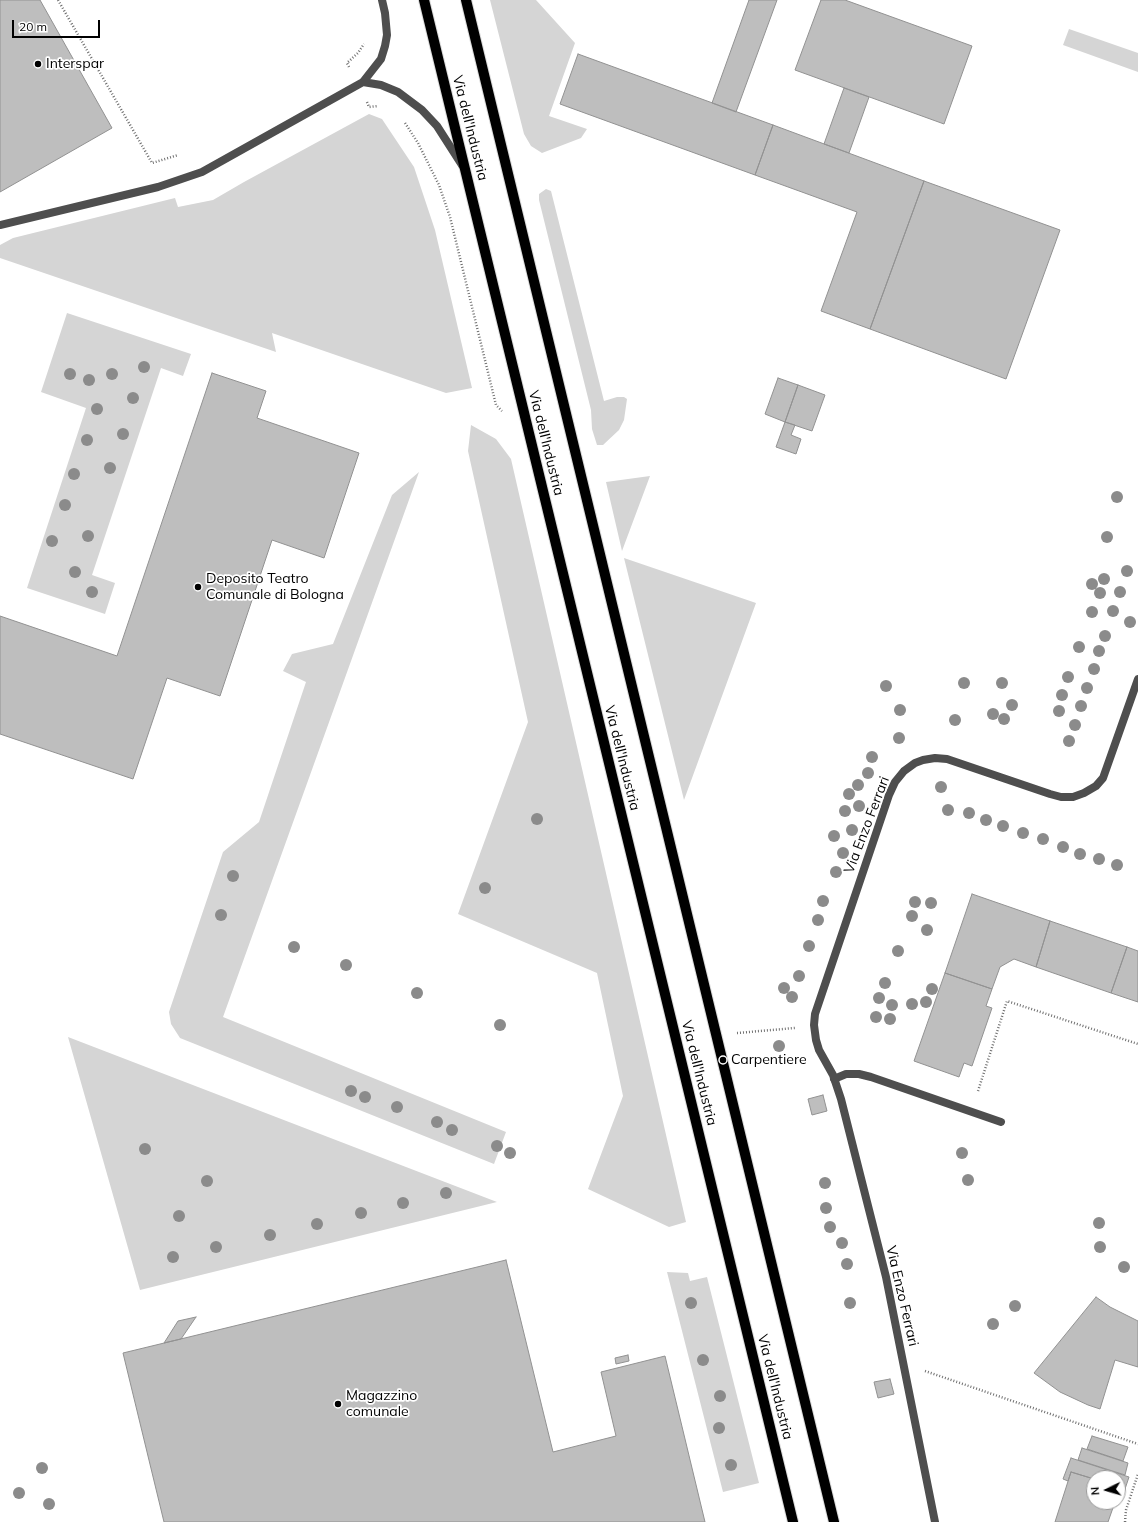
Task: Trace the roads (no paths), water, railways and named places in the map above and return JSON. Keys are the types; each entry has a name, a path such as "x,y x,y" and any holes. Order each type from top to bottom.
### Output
{"main road":[{"name":"Via dell'Industria","path":"424,0 793,1522"},
{"name":"Via dell'Industria","path":"466,0 834,1522"}],"street":[{"path":"0,225 158,187 197,174 363,82 381,59 385,46 387,35 382,0"},
{"path":"363,82 381,85 398,92 422,110 437,126 466,170"},
{"name":"Via Enzo Ferrari","path":"935,1522 886,1277 841,1099 834,1079 818,1050 815,1032 815,1014 895,782 904,771 915,763 923,760 935,758 946,759 1061,797 1084,793 1096,786 1103,778 1138,679"},
{"path":"834,1079 846,1074 859,1074 871,1077 1001,1122"}],"place":[{"name":"Interspar","path":"38,64"},
{"name":"Deposito Teatro Comunale di Bologna","path":"198,587"},
{"name":"Carpentiere","path":"723,1060"},
{"name":"Magazzino comunale","path":"338,1404"}]}
